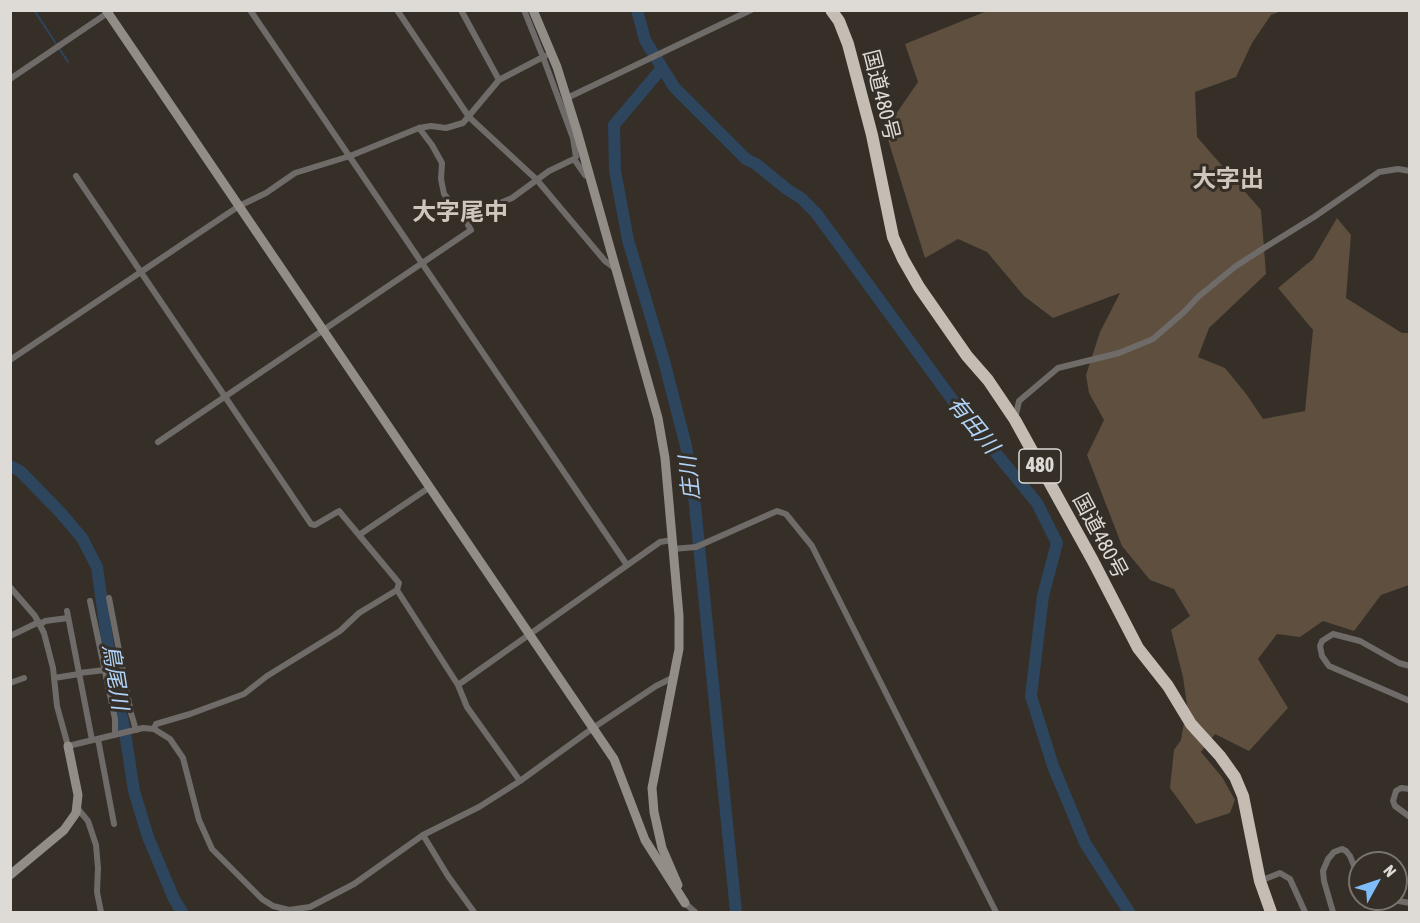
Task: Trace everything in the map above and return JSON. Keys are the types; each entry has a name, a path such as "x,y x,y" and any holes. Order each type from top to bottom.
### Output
{"highway":[{"name":"国道480号","path":"831,10 839,21 848,44 860,86 893,237 919,287 1015,420 1138,648 1168,686 1191,724 1235,777 1243,796 1260,881 1271,912"}],"street":[{"path":"250,10 627,565"},
{"path":"397,10 469,117 537,180 605,261 616,269"},
{"path":"461,10 499,80"},
{"path":"464,218 512,198 549,171 576,157 573,138 524,10"},
{"path":"533,10 569,97 589,177 658,418 665,458 679,616 679,649 652,788 654,812 662,848 687,908"},
{"path":"569,97 751,10"},
{"path":"10,79 109,11 614,759 645,840 687,908 695,912"},
{"path":"541,28 538,33 545,56 543,57"},
{"path":"10,360 239,206 266,193 295,173 350,156 418,128 432,126 446,128 462,123 499,80 543,57"},
{"path":"158,442 471,231 464,218 444,194 441,179 442,163 432,145 418,128"},
{"path":"574,159 585,176 589,177"},
{"path":"1015,420 1019,401 1058,368 1127,350 1153,339 1198,297 1236,266 1314,217 1379,172 1398,169 1410,171"},
{"path":"76,176 311,524 315,525 339,511 399,583 397,590 359,613 340,631 267,676 244,694 156,724 154,729"},
{"path":"359,535 430,487"},
{"path":"458,685 660,542 696,547 777,511 786,514 812,546 996,912"},
{"path":"10,588 40,623 49,649 57,706 78,795 78,809 68,826 10,875"},
{"path":"397,590 458,685 467,707 520,781"},
{"path":"109,598 134,730"},
{"path":"90,601 117,734"},
{"path":"10,636 67,614 114,824"},
{"path":"1410,666 1399,663 1360,641 1333,634 1322,640 1320,646 1322,656 1329,666 1410,701"},
{"path":"54,678 105,670"},
{"path":"10,674 12,682 24,678"},
{"path":"68,746 134,730 154,729 170,739 186,765 203,830 218,856 273,906 294,911 310,907 354,884 423,835 479,807 520,781 593,728 675,676"},
{"path":"1410,789 1401,788 1396,791 1393,801 1395,806 1410,817"},
{"path":"78,809 88,821 96,845 97,892 100,912"},
{"path":"423,835 447,876 474,912"},
{"path":"645,840 654,847 659,843 659,836"},
{"path":"1333,912 1323,871 1328,858 1334,852 1342,849 1348,854"},
{"path":"1260,881 1280,873 1290,879 1305,912"}],"shaded area":[{"path":"987,11 1282,11 1271,15 1252,43 1236,77 1195,92 1197,137 1261,210 1266,274 1209,328 1198,357 1225,368 1263,419 1305,411 1313,330 1278,288 1313,259 1337,218 1351,235 1346,298 1402,333 1409,333 1409,585 1381,595 1354,631 1323,621 1300,637 1277,634 1258,659 1288,708 1249,751 1215,734 1201,752 1222,777 1235,800 1230,813 1196,824 1170,788 1174,750 1181,740 1187,705 1183,677 1171,630 1190,616 1174,589 1150,580 1122,546 1087,455 1104,420 1089,393 1086,375 1100,332 1120,293 1053,318 1024,296 987,252 958,239 925,258 885,130 918,82 905,44"}],"waterway":[{"path":"34,10 68,62"},
{"name":"有田川","path":"637,10 645,40 674,87 746,159 801,198 816,213 954,402 1037,503 1057,543 1043,596 1031,696 1053,766 1085,843 1129,912"},
{"name":"庄川","path":"662,68 614,125 615,171 628,240 664,361 686,446 694,496 736,912"},
{"name":"鳥尾川","path":"10,466 20,471 60,512 82,538 97,567 107,639 134,791 148,837 174,899 182,912"}],"district":[{"name":"大字出","path":"1228,179"},
{"name":"大字尾中","path":"460,212"}]}
